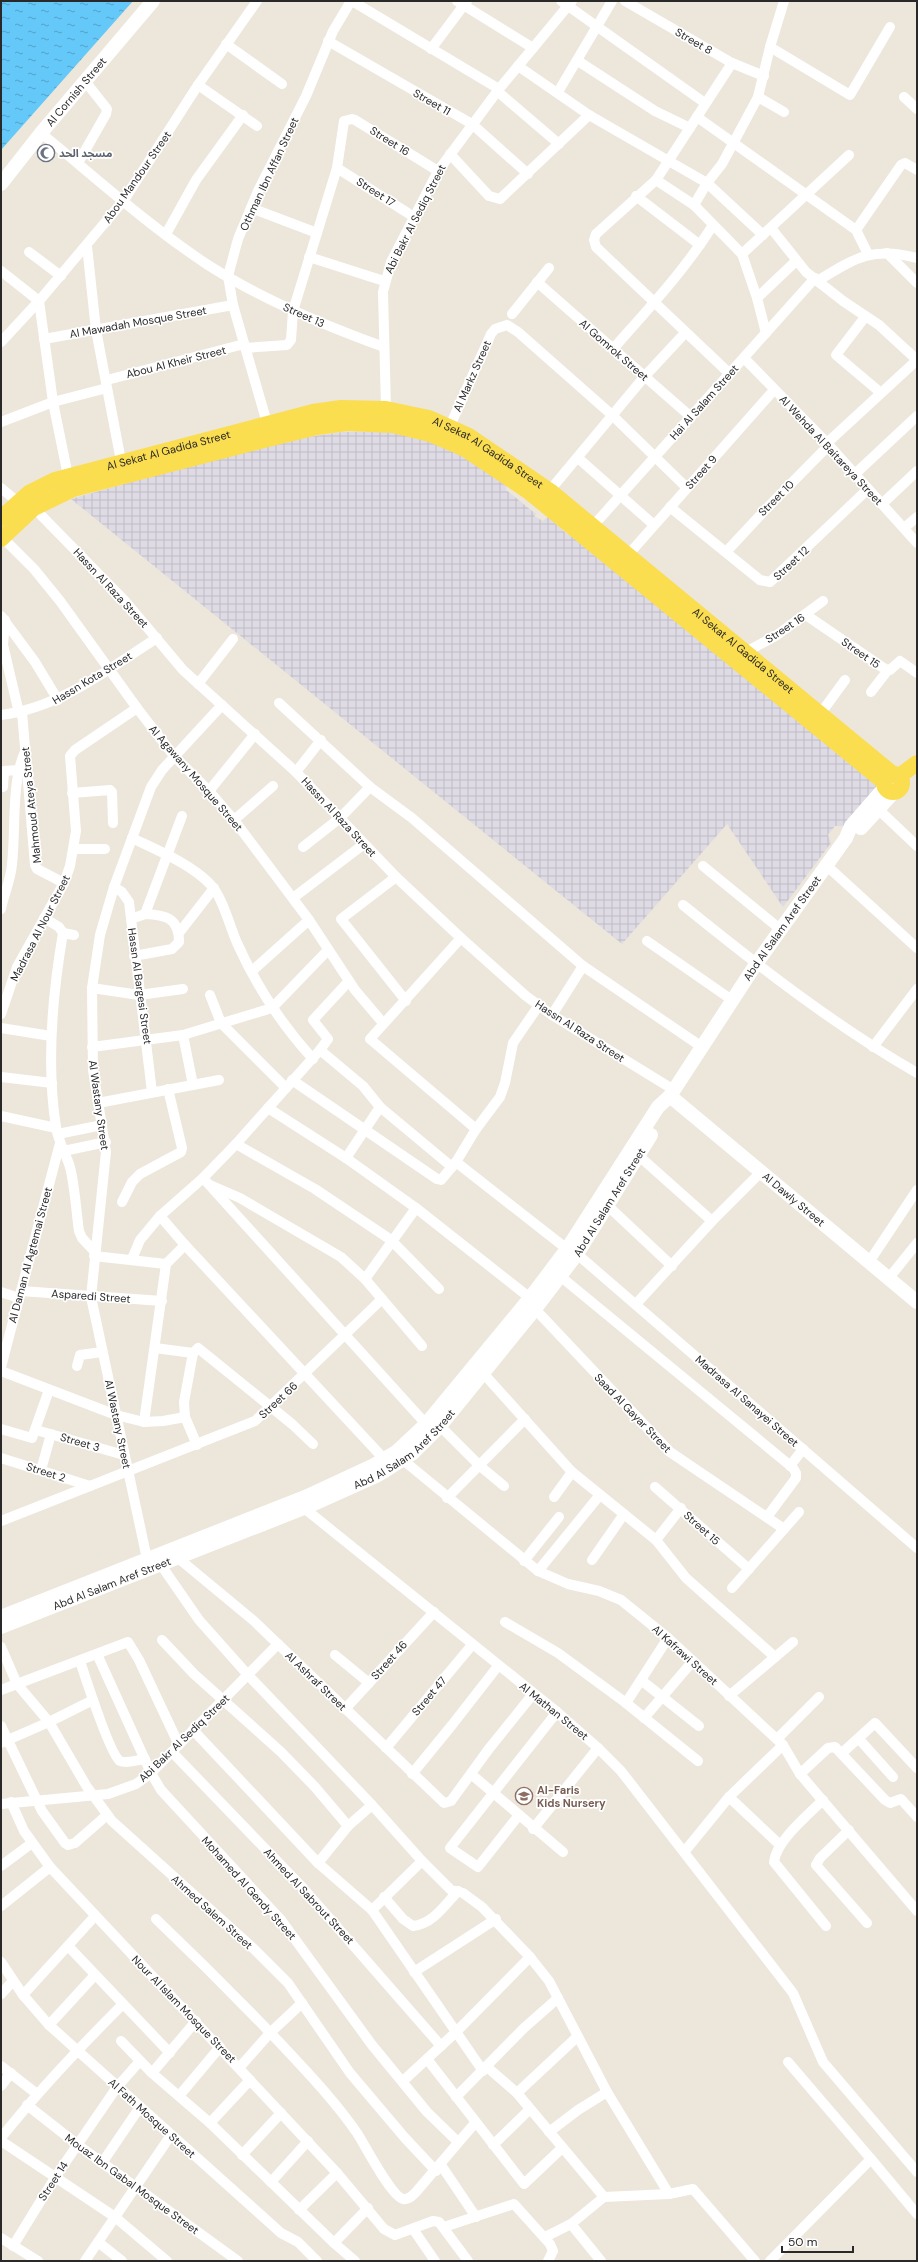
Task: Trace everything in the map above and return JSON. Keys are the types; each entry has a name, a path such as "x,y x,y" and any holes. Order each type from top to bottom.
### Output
{"main road":[{"name":"Al Sekat Al Gadida Street","path":"1,518 18,502 42,486 68,476 267,423 334,409 386,409 429,418 450,426 488,447 545,496 893,783"},
{"name":"Al Sekat Al Gadida Street","path":"2,538 34,508 73,489 317,427 363,423 412,428 448,441 545,496 593,526 821,713 893,783"},
{"name":"Abd Al Salam Aref Street","path":"893,783 917,763"},
{"name":"Abd Al Salam Aref Street","path":"893,783 917,775"}],"street":[{"name":"Al Cornish Street","path":"1,184 41,133 152,1"},
{"name":"Abou Mandour Street","path":"1,342 87,246 124,200 198,85 257,1"},
{"path":"351,1 498,90 559,144"},
{"name":"Othman Ibn Affan Street","path":"267,423 233,304 228,276 238,239 251,208 306,96 328,41 351,1"},
{"path":"558,92 578,61 612,1"},
{"name":"Street 8","path":"625,1 732,63 764,76"},
{"path":"694,205 722,164 747,122 758,97 770,48 784,1"},
{"path":"431,49 463,2 533,48"},
{"path":"567,3 597,28 705,103"},
{"name":"Abi Bakr Al Sediq Street","path":"386,409 382,302 384,281 414,217 438,171 498,90 533,48 567,3"},
{"path":"770,48 848,95 851,94 890,27"},
{"name":"Street 11","path":"328,41 472,124 528,174"},
{"path":"226,44 282,84"},
{"path":"578,61 655,111 690,128"},
{"path":"730,374 685,333 596,246 594,240 596,234 636,196 656,180 732,63"},
{"path":"518,66 589,114 669,162 708,183 794,254 796,261 817,279 865,317 879,325 917,360"},
{"path":"78,163 106,114 107,109 84,81"},
{"path":"198,85 257,126"},
{"path":"758,97 784,112"},
{"path":"904,97 917,109"},
{"path":"450,154 489,196 496,200 503,198 589,114"},
{"path":"166,234 196,180 243,115"},
{"path":"697,117 856,230 868,254 887,254 917,258"},
{"name":"Street 16","path":"337,168 343,125 348,119 355,120 438,171"},
{"name":"Street 13","path":"41,133 166,234 228,276 293,311 384,347"},
{"path":"742,254 808,195 849,155"},
{"path":"856,230 901,165 905,164 917,170"},
{"path":"293,311 337,168"},
{"name":"Street 17","path":"337,168 414,217"},
{"path":"656,180 694,205 742,254 757,298 766,333"},
{"path":"636,196 700,245"},
{"path":"251,208 316,233"},
{"path":"613,349 655,302 700,245 713,225"},
{"path":"87,246 96,330 121,461"},
{"path":"29,252 60,276"},
{"name":"Hai Al Salam Street","path":"593,526 766,333 817,279 848,262 868,254"},
{"path":"887,254 917,283"},
{"path":"309,258 384,281"},
{"path":"757,298 796,261"},
{"path":"512,314 549,268"},
{"path":"1,271 39,301 53,402 68,476"},
{"name":"Al Gomrok Street","path":"537,282 691,417"},
{"name":"Al Mawadah Mosque Street","path":"44,339 233,304"},
{"name":"Abou Al Kheir Street","path":"1,422 53,402 107,384 245,346 287,345 290,343 293,311"},
{"path":"865,317 836,355 881,393"},
{"name":"Al Markz Street","path":"450,426 495,329 507,325 518,332 612,415"},
{"path":"545,496 578,458 644,376 685,333"},
{"name":"Al Wehda Al Baitareya Street","path":"744,358 828,444 917,543"},
{"name":"Street 10","path":"726,552 828,444 917,360"},
{"name":"Street 9","path":"628,555 774,390"},
{"path":"612,415 687,488"},
{"path":"855,474 917,416"},
{"path":"578,458 654,525"},
{"path":"882,504 917,471"},
{"path":"1,488 18,502"},
{"name":"Street 12","path":"670,506 760,580 770,582 868,489"},
{"name":"Hassn Al Raza Street","path":"34,508 125,601 178,665 296,772 396,877 461,938 552,1016 671,1095"},
{"path":"904,528 917,517"},
{"name":"Al Agawany Mosque Street","path":"2,538 34,569 56,595 136,708 174,756 209,791 234,820 309,920 349,981 383,1023"},
{"name":"Street 16","path":"746,652 776,635 806,615 823,601"},
{"name":"Street 15","path":"806,615 888,670 900,661 917,673"},
{"path":"3,618 35,662 58,700"},
{"name":"Mahmoud Ateya Street","path":"3,618 2,645 20,713 26,751 35,865 37,869 64,883"},
{"name":"Hassn Kota Street","path":"1,715 20,713 58,700 157,638"},
{"path":"198,684 233,639"},
{"path":"871,692 888,670"},
{"path":"821,713 846,680"},
{"path":"279,703 370,786 412,818 582,966 702,1047"},
{"name":"Al Wastany Street","path":"147,1560 91,1297 106,1163 106,1142 98,1102 92,1047 92,988 100,935 114,887 151,787 162,770 174,756 222,705"},
{"name":"Madrasa Al Nour Street","path":"1,1014 17,967 64,883 74,849 76,831 69,760 72,753 136,708"},
{"path":"209,791 255,734"},
{"path":"296,772 321,740"},
{"path":"1,909 10,880 12,864 18,770 26,751"},
{"path":"3,787 4,771 18,770"},
{"name":"Abd Al Salam Aref Street","path":"846,838 856,834 878,809 893,783"},
{"name":"Abd Al Salam Aref Street","path":"1,1628 161,1565 378,1474 403,1460 423,1445 433,1425 533,1304 560,1276 572,1251 658,1107 671,1095 756,964 846,838 851,826 893,783"},
{"path":"234,820 273,786"},
{"path":"303,847 340,818 370,786"},
{"path":"72,793 110,790 112,792 113,824"},
{"path":"878,809 917,846"},
{"path":"145,914 182,816"},
{"path":"132,838 167,854 202,877 214,888 238,946 272,1008 295,1040 313,1059"},
{"path":"293,898 364,844"},
{"path":"74,849 105,849"},
{"path":"826,865 917,948"},
{"path":"704,866 780,930"},
{"path":"396,877 341,919 406,1000"},
{"name":"Hassn Al Bargesi Street","path":"114,887 126,897 131,919 134,956 147,1040 152,1092"},
{"path":"179,933 214,888"},
{"path":"683,905 756,964 873,1047 917,1073"},
{"path":"131,919 145,914 165,916 175,925 179,933 178,944 172,949 134,956"},
{"path":"44,918 59,927 63,933 55,981 51,1036 52,1083 59,1142 70,1169 79,1230 85,1242 95,1254 166,1264"},
{"path":"252,971 309,920"},
{"path":"63,933 74,935"},
{"path":"461,938 406,1000 371,1036 371,1042 476,1129"},
{"path":"647,941 732,1000"},
{"path":"92,1047 183,1035 272,1008 328,950"},
{"path":"552,1016 582,966"},
{"path":"132,1259 140,1240 160,1216 206,1181 236,1144 292,1080 313,1059 328,1040 313,1020 349,981"},
{"path":"92,988 139,995 183,989"},
{"path":"873,1047 917,989"},
{"path":"210,995 221,1023 286,1088"},
{"path":"292,1080 437,1179 441,1180 454,1164 476,1129 503,1091 513,1043 538,1005"},
{"path":"1,1028 51,1036"},
{"path":"183,1035 193,1085"},
{"name":"Madrasa Al Sanayei Street","path":"320,1050 362,1086 380,1107 572,1251 636,1304 917,1548"},
{"path":"1,1077 52,1083"},
{"path":"98,1102 219,1080"},
{"path":"122,1202 132,1182 140,1174 181,1152 182,1148 168,1090"},
{"name":"Abd Al Salam Aref Street","path":"1,1617 147,1560 306,1503 384,1460 433,1425 483,1373 572,1251 608,1206 667,1109 671,1095"},
{"name":"Al Dawly Street","path":"671,1095 917,1302"},
{"path":"346,1158 380,1107"},
{"name":"Saad Al Gayar Street","path":"268,1108 346,1158 416,1208 533,1304 670,1452 784,1528"},
{"path":"1,1116 59,1142 106,1142"},
{"path":"59,1142 102,1125"},
{"name":"Al Daman Al Agtemai Street","path":"1,1367 59,1142"},
{"path":"236,1144 314,1189 391,1240 439,1289"},
{"path":"639,1156 712,1221"},
{"path":"636,1304 712,1221 761,1172"},
{"path":"206,1181 240,1198 318,1242 341,1257 365,1279 422,1346"},
{"path":"206,1181 345,1335 433,1425 504,1486"},
{"path":"869,1262 917,1190"},
{"path":"608,1206 672,1266"},
{"path":"365,1279 391,1240 416,1208"},
{"path":"160,1216 185,1246 306,1374 384,1460"},
{"path":"889,1278 917,1243"},
{"path":"144,1422 166,1264 185,1246"},
{"path":"560,1276 790,1466 796,1473 796,1478 767,1517"},
{"name":"Asparedi Street","path":"1,1292 162,1301"},
{"name":"Street 66","path":"1,1521 197,1446 255,1421 272,1407 382,1300"},
{"path":"155,1348 193,1353"},
{"path":"197,1446 185,1417 184,1402 193,1353 196,1349 201,1349 272,1407 313,1444"},
{"path":"77,1366 80,1355 102,1352"},
{"path":"1,1371 116,1415 144,1422 163,1421 185,1417"},
{"path":"483,1373 572,1472 599,1496 656,1540 686,1578 775,1657"},
{"path":"1,1429 29,1438 34,1436 49,1390"},
{"path":"447,1498 525,1419"},
{"name":"Street 3","path":"36,1430 124,1455"},
{"path":"40,1470 51,1434"},
{"path":"790,1466 803,1450"},
{"name":"Street 2","path":"1,1458 90,1486"},
{"name":"Al Kafrawi Street","path":"403,1460 447,1498 538,1571 568,1584 599,1591 621,1600 668,1638 780,1742 800,1774 850,1830 917,1911"},
{"path":"554,1497 572,1472"},
{"name":"Street 15","path":"655,1487 681,1508 749,1569"},
{"path":"538,1571 599,1496"},
{"name":"Al Mathan Street","path":"306,1503 472,1645 557,1712 598,1748 630,1782 764,1953 798,2002 810,2036 823,2062 917,2172"},
{"path":"656,1540 681,1508"},
{"path":"732,1588 799,1512"},
{"path":"592,1560 624,1514"},
{"path":"524,1561 559,1517"},
{"name":"Al Ashraf Street","path":"178,1558 230,1599 346,1709 440,1802 451,1802 471,1774"},
{"path":"161,1565 199,1620 248,1675 372,1805 422,1861 453,1891 458,1891 468,1896 496,1919 530,1957 549,1981 607,2092 669,2194"},
{"name":"Street 46","path":"346,1709 434,1612"},
{"path":"505,1622 558,1653 626,1703 698,1761"},
{"path":"626,1703 668,1638"},
{"path":"162,1640 194,1674 281,1752 315,1787 348,1826"},
{"name":"Ahmed Al Sabrout Street","path":"98,1654 128,1642 139,1660 175,1748 303,1888 441,2046"},
{"path":"729,1696 793,1642"},
{"name":"Abi Bakr Al Sediq Street","path":"6,1803 123,1791 136,1784 151,1773 278,1644"},
{"name":"Street 47","path":"386,1748 472,1645"},
{"name":"Ahmed Salem Street","path":"1,1647 17,1684 50,1722 93,1795 107,1815 125,1834 288,1983 342,2061 377,2106 438,2168 476,2217"},
{"path":"1,1690 98,1654"},
{"name":"Mohamed Al Gendy Street","path":"98,1654 151,1773 168,1799 281,1920 372,2045 428,2112 458,2142"},
{"path":"335,1655 369,1683"},
{"path":"80,1660 93,1700 116,1757 125,1762 145,1759"},
{"path":"644,1718 693,1661"},
{"path":"412,1774 498,1666"},
{"path":"641,1680 699,1726"},
{"path":"533,1694 471,1774 562,1852"},
{"path":"685,1851 729,1797 819,1697"},
{"path":"4,1741 50,1722 93,1700"},
{"path":"519,1815 478,1867 450,1849 450,1846 557,1712"},
{"path":"842,1753 875,1724 917,1768"},
{"path":"1,1726 4,1741 49,1822 68,1845 76,1843 107,1815"},
{"path":"193,1730 318,1863 372,1910 456,2032 485,2069 517,2093 604,2197"},
{"path":"859,1739 893,1777"},
{"path":"800,1774 831,1746 835,1747 885,1800 890,1803 901,1799 917,1817"},
{"path":"534,1829 598,1748"},
{"path":"729,1797 780,1845"},
{"path":"823,1800 780,1845 774,1856 775,1865 826,1926"},
{"name":"Nour Al Islam Mosque Street","path":"6,1803 32,1844 50,1867 338,2173 389,2234 395,2235 413,2229"},
{"path":"318,1863 348,1826 372,1805"},
{"path":"850,1830 820,1858 816,1865 867,1923"},
{"path":"1,1866 32,1844"},
{"path":"372,1910 422,1861"},
{"path":"1,1906 50,1867"},
{"path":"384,1897 402,1919 413,1926 419,1925 432,1918 458,1891"},
{"path":"23,1995 95,1916"},
{"path":"156,1919 319,2084 357,2133 375,2164 397,2195 404,2199 410,2198 438,2168 458,2142 476,2123"},
{"path":"414,1972 496,1919"},
{"path":"68,1946 94,1976 170,2053"},
{"path":"403,2081 456,2032 530,1957"},
{"name":"Al Fath Mosque Street","path":"1,1962 23,1995 49,2025 281,2233 298,2242 317,2261"},
{"path":"49,2025 94,1976"},
{"path":"1,1994 13,1981"},
{"path":"456,2096 485,2069 524,2028 558,1998"},
{"path":"239,2068 270,2033 302,2003"},
{"path":"1,2138 27,2105 76,2050 123,2004"},
{"path":"152,2073 196,2021"},
{"path":"517,2093 577,2037"},
{"path":"121,2041 152,2073 210,2123 299,2210 355,2261"},
{"path":"179,2096 220,2047"},
{"path":"427,2059 492,2146 524,2184 562,2148"},
{"name":"Street 14","path":"13,2246 56,2176 118,2087 140,2061"},
{"path":"788,2062 917,2214"},
{"path":"1,2066 37,2094"},
{"path":"1,2086 11,2073"},
{"path":"210,2123 250,2080"},
{"path":"549,2132 578,2110 607,2092"},
{"name":"Mouaz Ibn Gabal Mosque Street","path":"27,2105 102,2163 136,2186 238,2261"},
{"path":"102,2163 140,2107"},
{"path":"492,2146 530,2109"},
{"path":"242,2155 282,2113"},
{"path":"85,2261 171,2135"},
{"path":"1,2141 56,2176 115,2217 167,2261"},
{"path":"272,2182 308,2141"},
{"path":"770,2261 872,2160"},
{"path":"299,2210 338,2173"},
{"path":"545,2237 571,2224 604,2197 669,2194 693,2189 698,2192 718,2220 754,2261"},
{"path":"444,2227 514,2204 545,2237 553,2251 548,2261"},
{"path":"334,2243 368,2208"},
{"path":"435,2261 413,2229 433,2221 439,2222 444,2227 468,2261"},
{"path":"571,2224 601,2261"},
{"path":"1,2238 38,2261"},
{"path":"98,2242 122,2261"}],"shaded area":[{"path":"391,431 425,439 456,451 507,482 506,490 536,514 534,516 543,521 548,517 567,534 571,531 871,777 878,790 844,826 835,826 828,835 831,843 783,907 727,824 622,944 71,499 267,443 342,432"}],"water":[{"path":"1,1 133,1 1,150"}],"place":[{"name":"مسجد الحد","path":"46,153"},
{"name":"Al-Faris Kids Nursery","path":"524,1796"}]}
